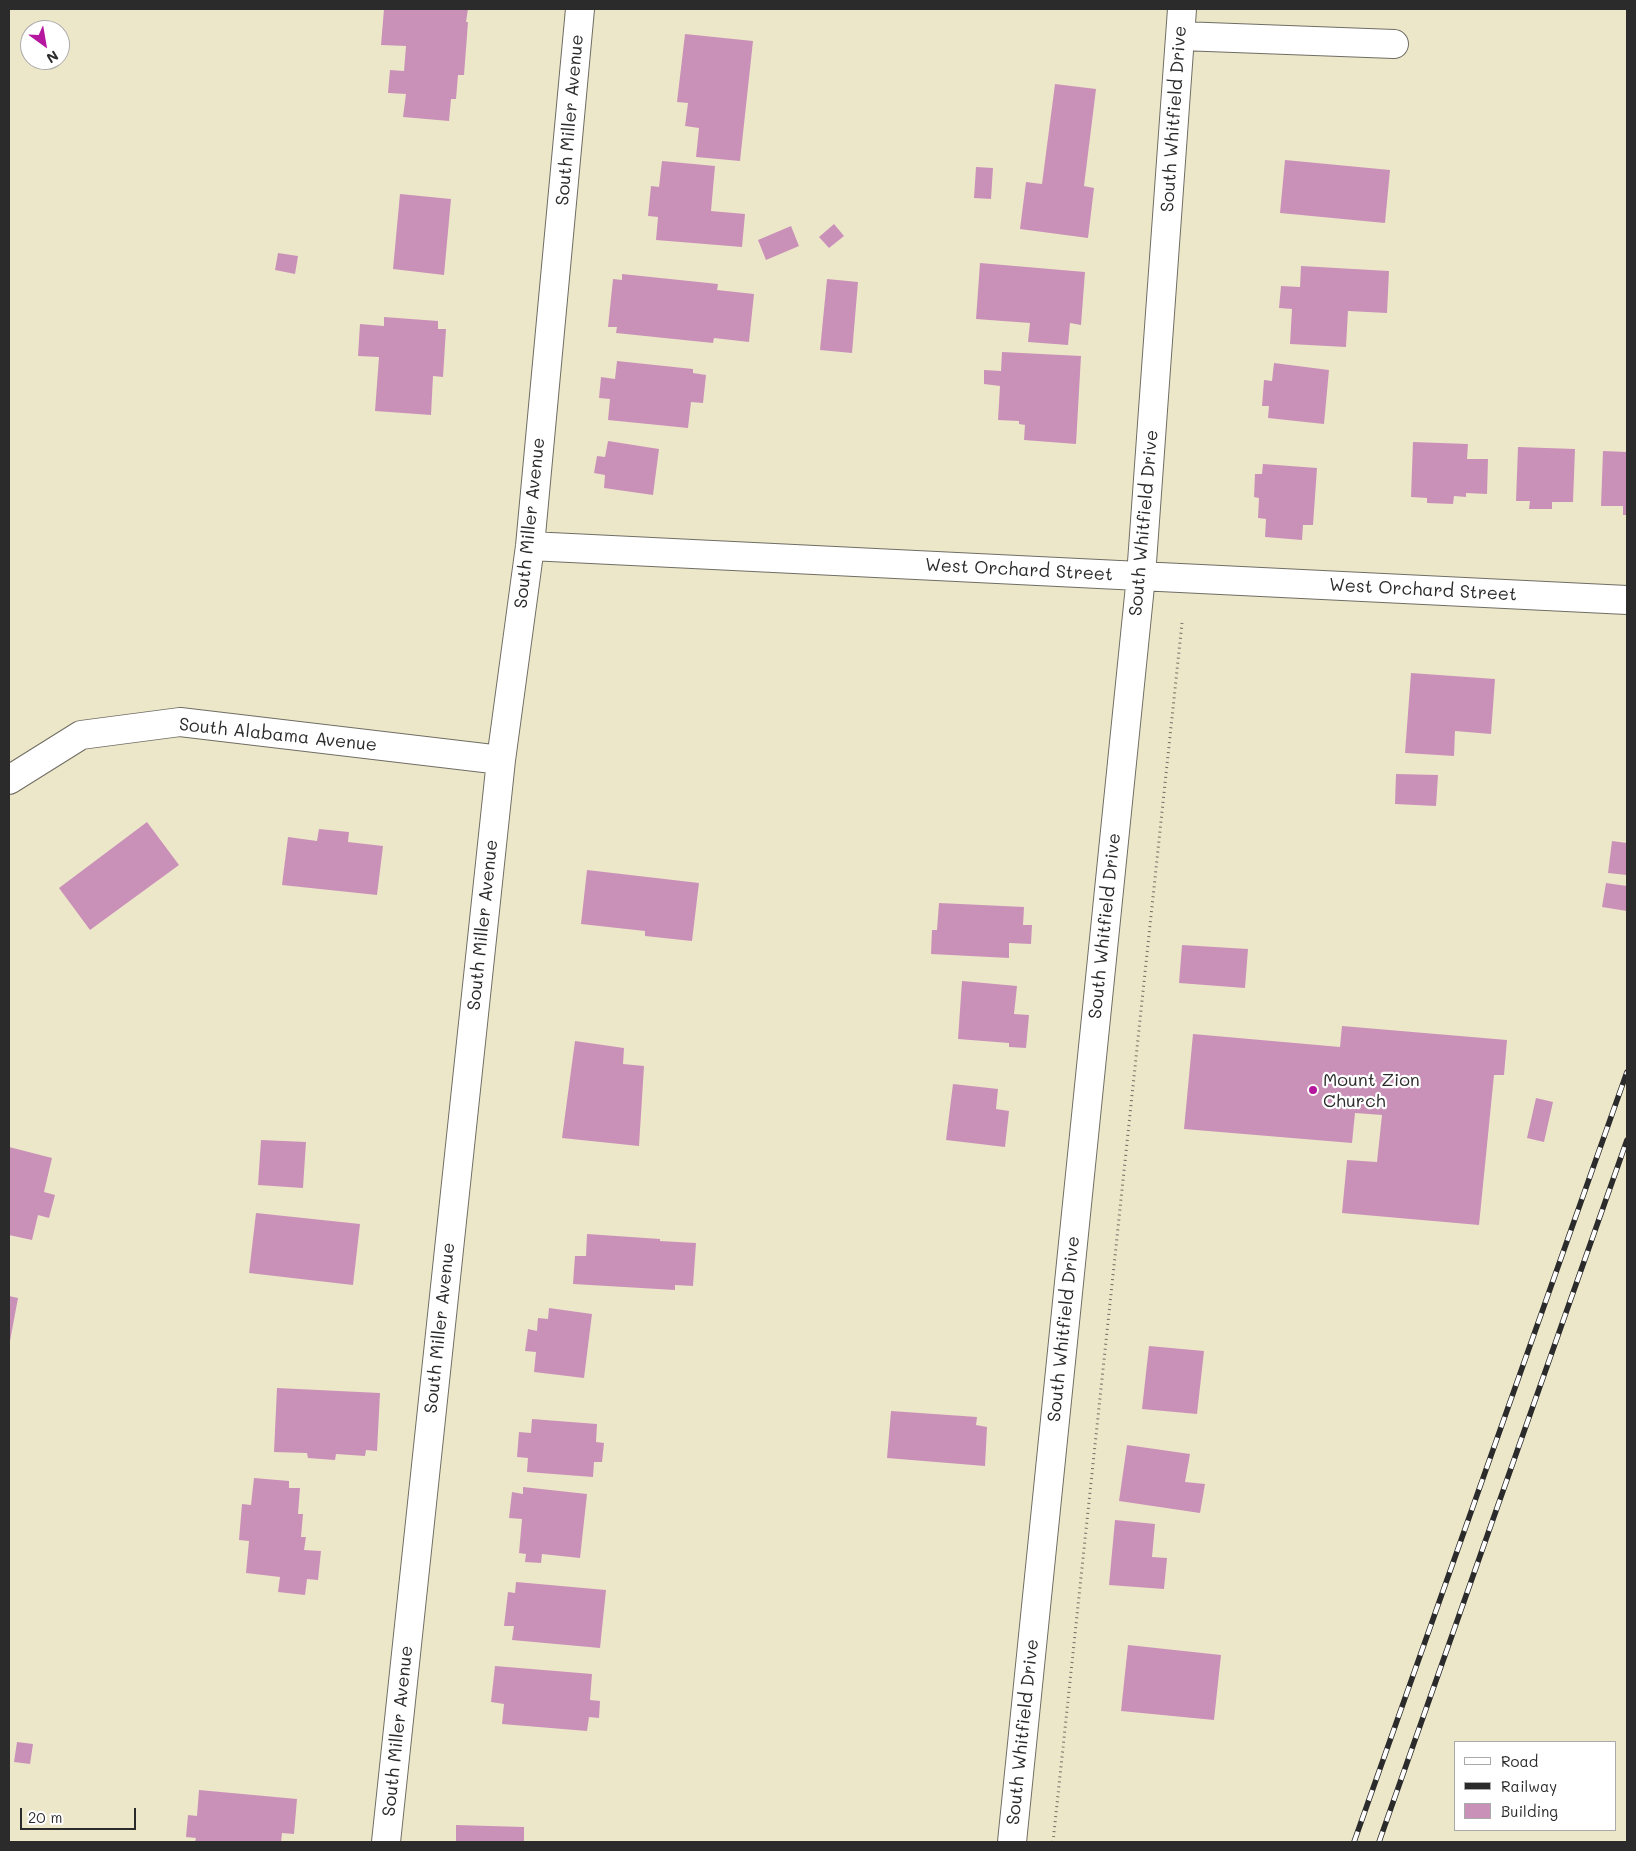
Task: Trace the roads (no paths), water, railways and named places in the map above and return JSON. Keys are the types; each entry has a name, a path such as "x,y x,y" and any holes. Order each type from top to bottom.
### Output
{"street":[{"name":"South Miller Avenue","path":"386,1842 500,760 530,546 580,9"},
{"name":"South Whitfield Drive","path":"1012,1842 1141,576 1182,9"},
{"path":"1181,36 1394,44"},
{"name":"West Orchard Street","path":"530,546 1627,600"},
{"name":"South Alabama Avenue","path":"9,780 81,735 180,722 500,760"}],"railway":[{"path":"1354,1842 1627,1072"},
{"path":"1379,1842 1627,1140"}],"place":[{"name":"Mount Zion Church","path":"1313,1090"}]}
